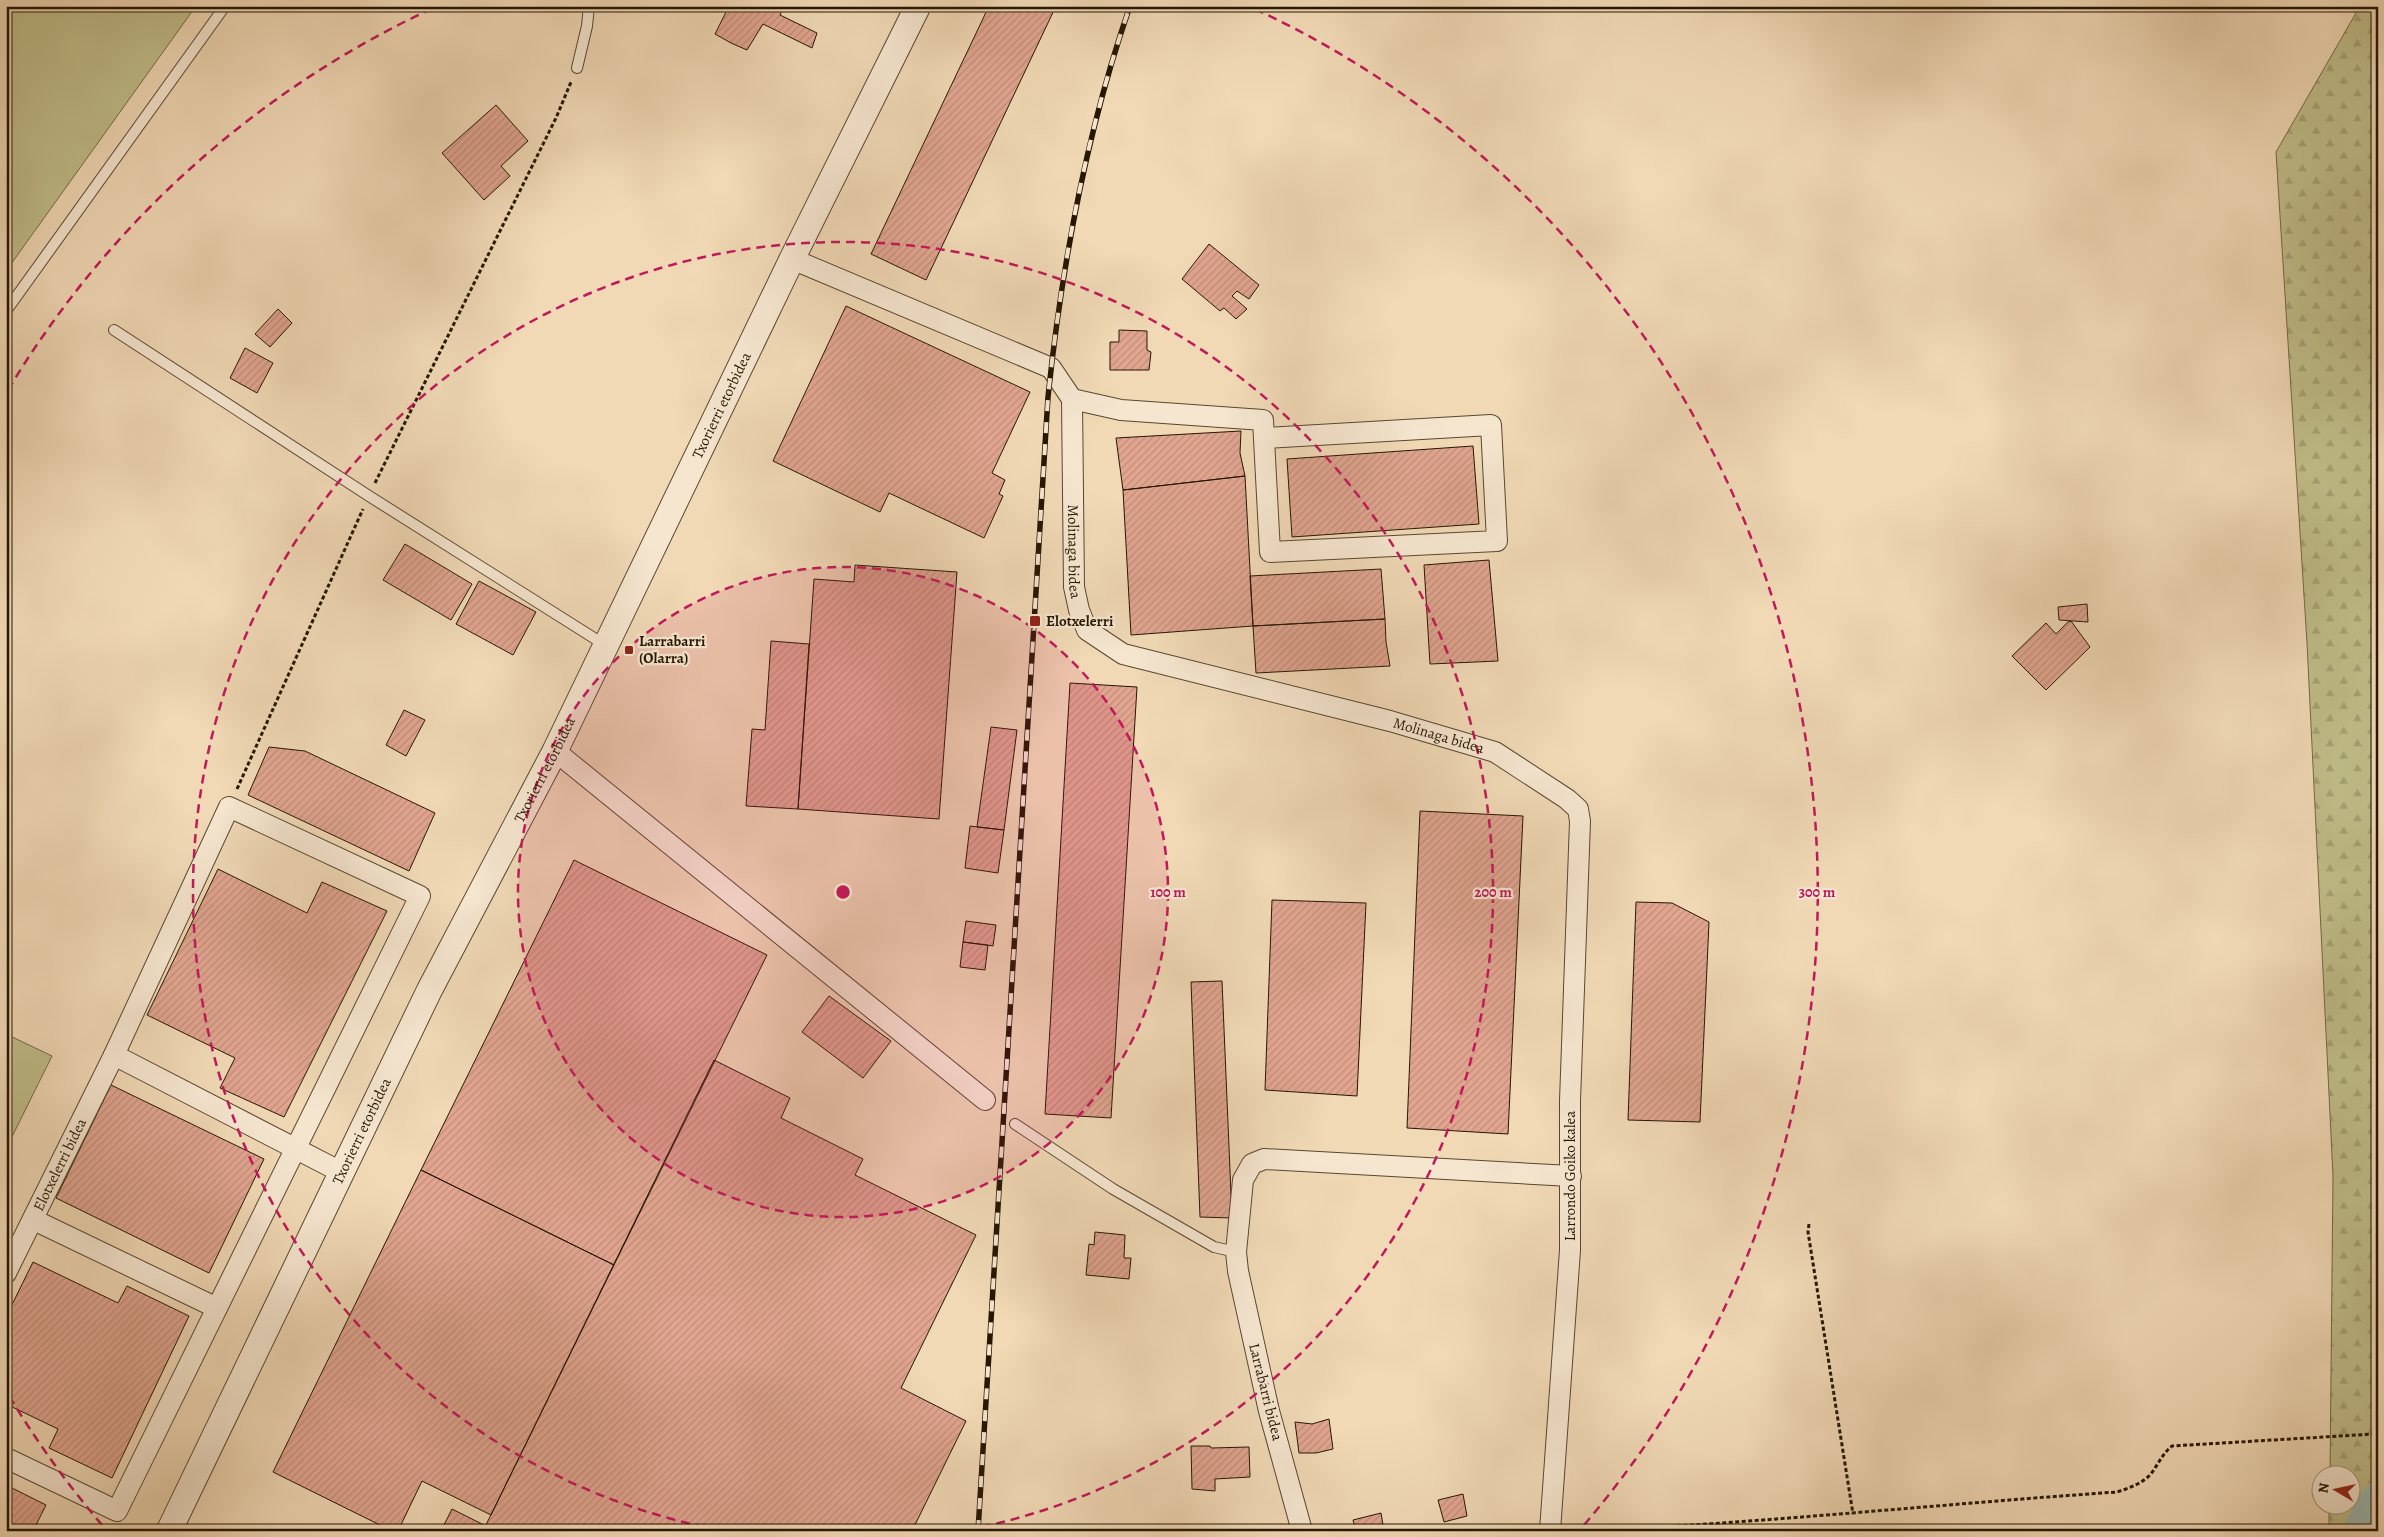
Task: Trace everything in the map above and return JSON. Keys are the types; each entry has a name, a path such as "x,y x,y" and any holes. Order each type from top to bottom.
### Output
{"street":[{"name":"Txorierri etorbidea","path":"168,1531 429,991 555,751 792,259 918,6"},
{"path":"792,259 1051,368 1072,399 1121,410 1263,420 1270,552 1497,541 1492,424 1264,438"},
{"name":"Molinaga bidea","path":"1072,399 1074,587 1087,630 1123,654 1390,721 1495,752 1567,799 1578,809 1580,821"},
{"path":"555,751 985,1100"},
{"path":"6,1458 117,1511 420,896 229,807"},
{"name":"Elotxelerri bidea","path":"6,1273 34,1220 114,1055 229,807"},
{"name":"Larrondo Goiko kalea","path":"1550,1531 1570,1250 1570,1101 1580,821"},
{"path":"114,1055 341,1172"},
{"name":"Larrabarri bidea","path":"1302,1531 1269,1410 1238,1271 1236,1252 1242,1180 1252,1164 1264,1159 1571,1176"},
{"path":"34,1220 217,1308"}],"lane":[{"path":"6,311 225,6"},
{"path":"577,68 589,6"},
{"path":"114,330 369,496 606,645"},
{"path":"1015,1124 1113,1189 1214,1247 1236,1252"}],"path":[{"path":"229,807 369,496 556,118 577,68"},
{"path":"1809,1224 1808,1232 1853,1514"},
{"path":"1586,1531 1751,1522 1993,1500 2117,1492 2136,1485 2149,1476 2166,1451 2172,1446 2376,1433 2378,1418"}],"green space":[{"path":"6,6 196,6 6,271"},
{"path":"2360,6 2378,6 2378,1531 2329,1531 2329,1514 2362,1514 2362,1464 2330,1464 2333,1176 2307,643 2276,152"},
{"path":"6,1034 52,1056 6,1149"}],"building":[{"path":"729,6 784,6 780,15 817,33 812,48 763,24 747,50 731,43 715,34"},
{"path":"989,6 1056,6 926,280 871,254"},
{"path":"496,105 528,141 501,166 510,176 484,200 442,153"},
{"path":"1209,244 1259,285 1249,299 1237,291 1232,296 1247,309 1236,319 1224,308 1220,311 1182,279"},
{"path":"846,306 1030,392 992,473 1005,480 999,494 1003,496 984,538 889,493 880,512 773,461"},
{"path":"278,309 292,323 270,347 255,334"},
{"path":"1119,330 1147,331 1147,350 1151,352 1149,370 1110,370 1110,342 1119,342"},
{"path":"245,348 273,363 257,393 230,378"},
{"path":"1241,431 1240,453 1245,476 1123,490 1116,438"},
{"path":"1473,446 1479,524 1292,537 1287,459"},
{"path":"1245,476 1253,626 1131,635 1123,490"},
{"path":"405,544 472,584 451,620 383,580"},
{"path":"1489,560 1498,661 1430,664 1424,565"},
{"path":"855,565 957,572 939,819 798,809 814,579 854,582"},
{"path":"1381,569 1385,619 1253,626 1250,576"},
{"path":"479,581 536,612 513,655 456,624"},
{"path":"2087,604 2088,622 2059,620 2058,607"},
{"path":"1385,619 1390,666 1256,673 1253,626"},
{"path":"2071,621 2090,647 2046,690 2012,656 2046,623 2056,634"},
{"path":"771,641 809,644 798,809 746,806 752,729 765,730"},
{"path":"1070,683 1137,687 1111,1118 1045,1114"},
{"path":"404,710 425,720 406,756 386,745"},
{"path":"991,727 1017,730 1004,830 977,827"},
{"path":"269,747 305,751 435,813 409,871 248,795"},
{"path":"1420,811 1523,816 1508,1134 1407,1128"},
{"path":"970,826 1004,830 998,873 965,868"},
{"path":"574,860 767,955 614,1265 421,1170"},
{"path":"218,869 307,913 322,882 387,911 284,1117 220,1088 235,1058 147,1015"},
{"path":"1272,900 1366,903 1357,1096 1265,1090"},
{"path":"1636,902 1672,903 1709,922 1700,1122 1628,1120"},
{"path":"966,921 996,925 993,946 963,942"},
{"path":"963,942 988,945 985,970 960,967"},
{"path":"1222,981 1232,1218 1200,1217 1191,982"},
{"path":"829,996 891,1041 863,1078 802,1032"},
{"path":"714,1060 790,1098 781,1118 863,1159 855,1175 976,1235 901,1388 966,1421 912,1531 483,1531"},
{"path":"111,1085 264,1159 209,1273 56,1198"},
{"path":"421,1170 614,1265 491,1515 422,1481 398,1531 392,1531 273,1472"},
{"path":"1095,1232 1125,1235 1124,1258 1131,1258 1129,1279 1086,1275 1089,1244 1094,1245"},
{"path":"33,1262 118,1303 127,1286 189,1316 112,1478 49,1448 58,1429 6,1404 6,1317"},
{"path":"1329,1419 1333,1449 1316,1453 1299,1453 1295,1422 1312,1424"},
{"path":"1191,1446 1210,1446 1211,1448 1249,1447 1250,1477 1215,1479 1215,1491 1192,1489"},
{"path":"6,1485 46,1505 33,1531 6,1531"},
{"path":"1463,1494 1467,1516 1444,1522 1438,1500"},
{"path":"452,1509 486,1526 483,1531 441,1531"},
{"path":"1381,1513 1384,1531 1356,1531 1353,1520"}],"waterway":[{"path":"2363,1531 2378,1503"}],"railway":[{"path":"978,1531 1048,397 1068,248 1088,150 1114,54 1130,6"}],"place":[{"name":"Elotxelerri","path":"1035,621"},
{"name":"Larrabarri (Olarra)","path":"629,650"}]}
